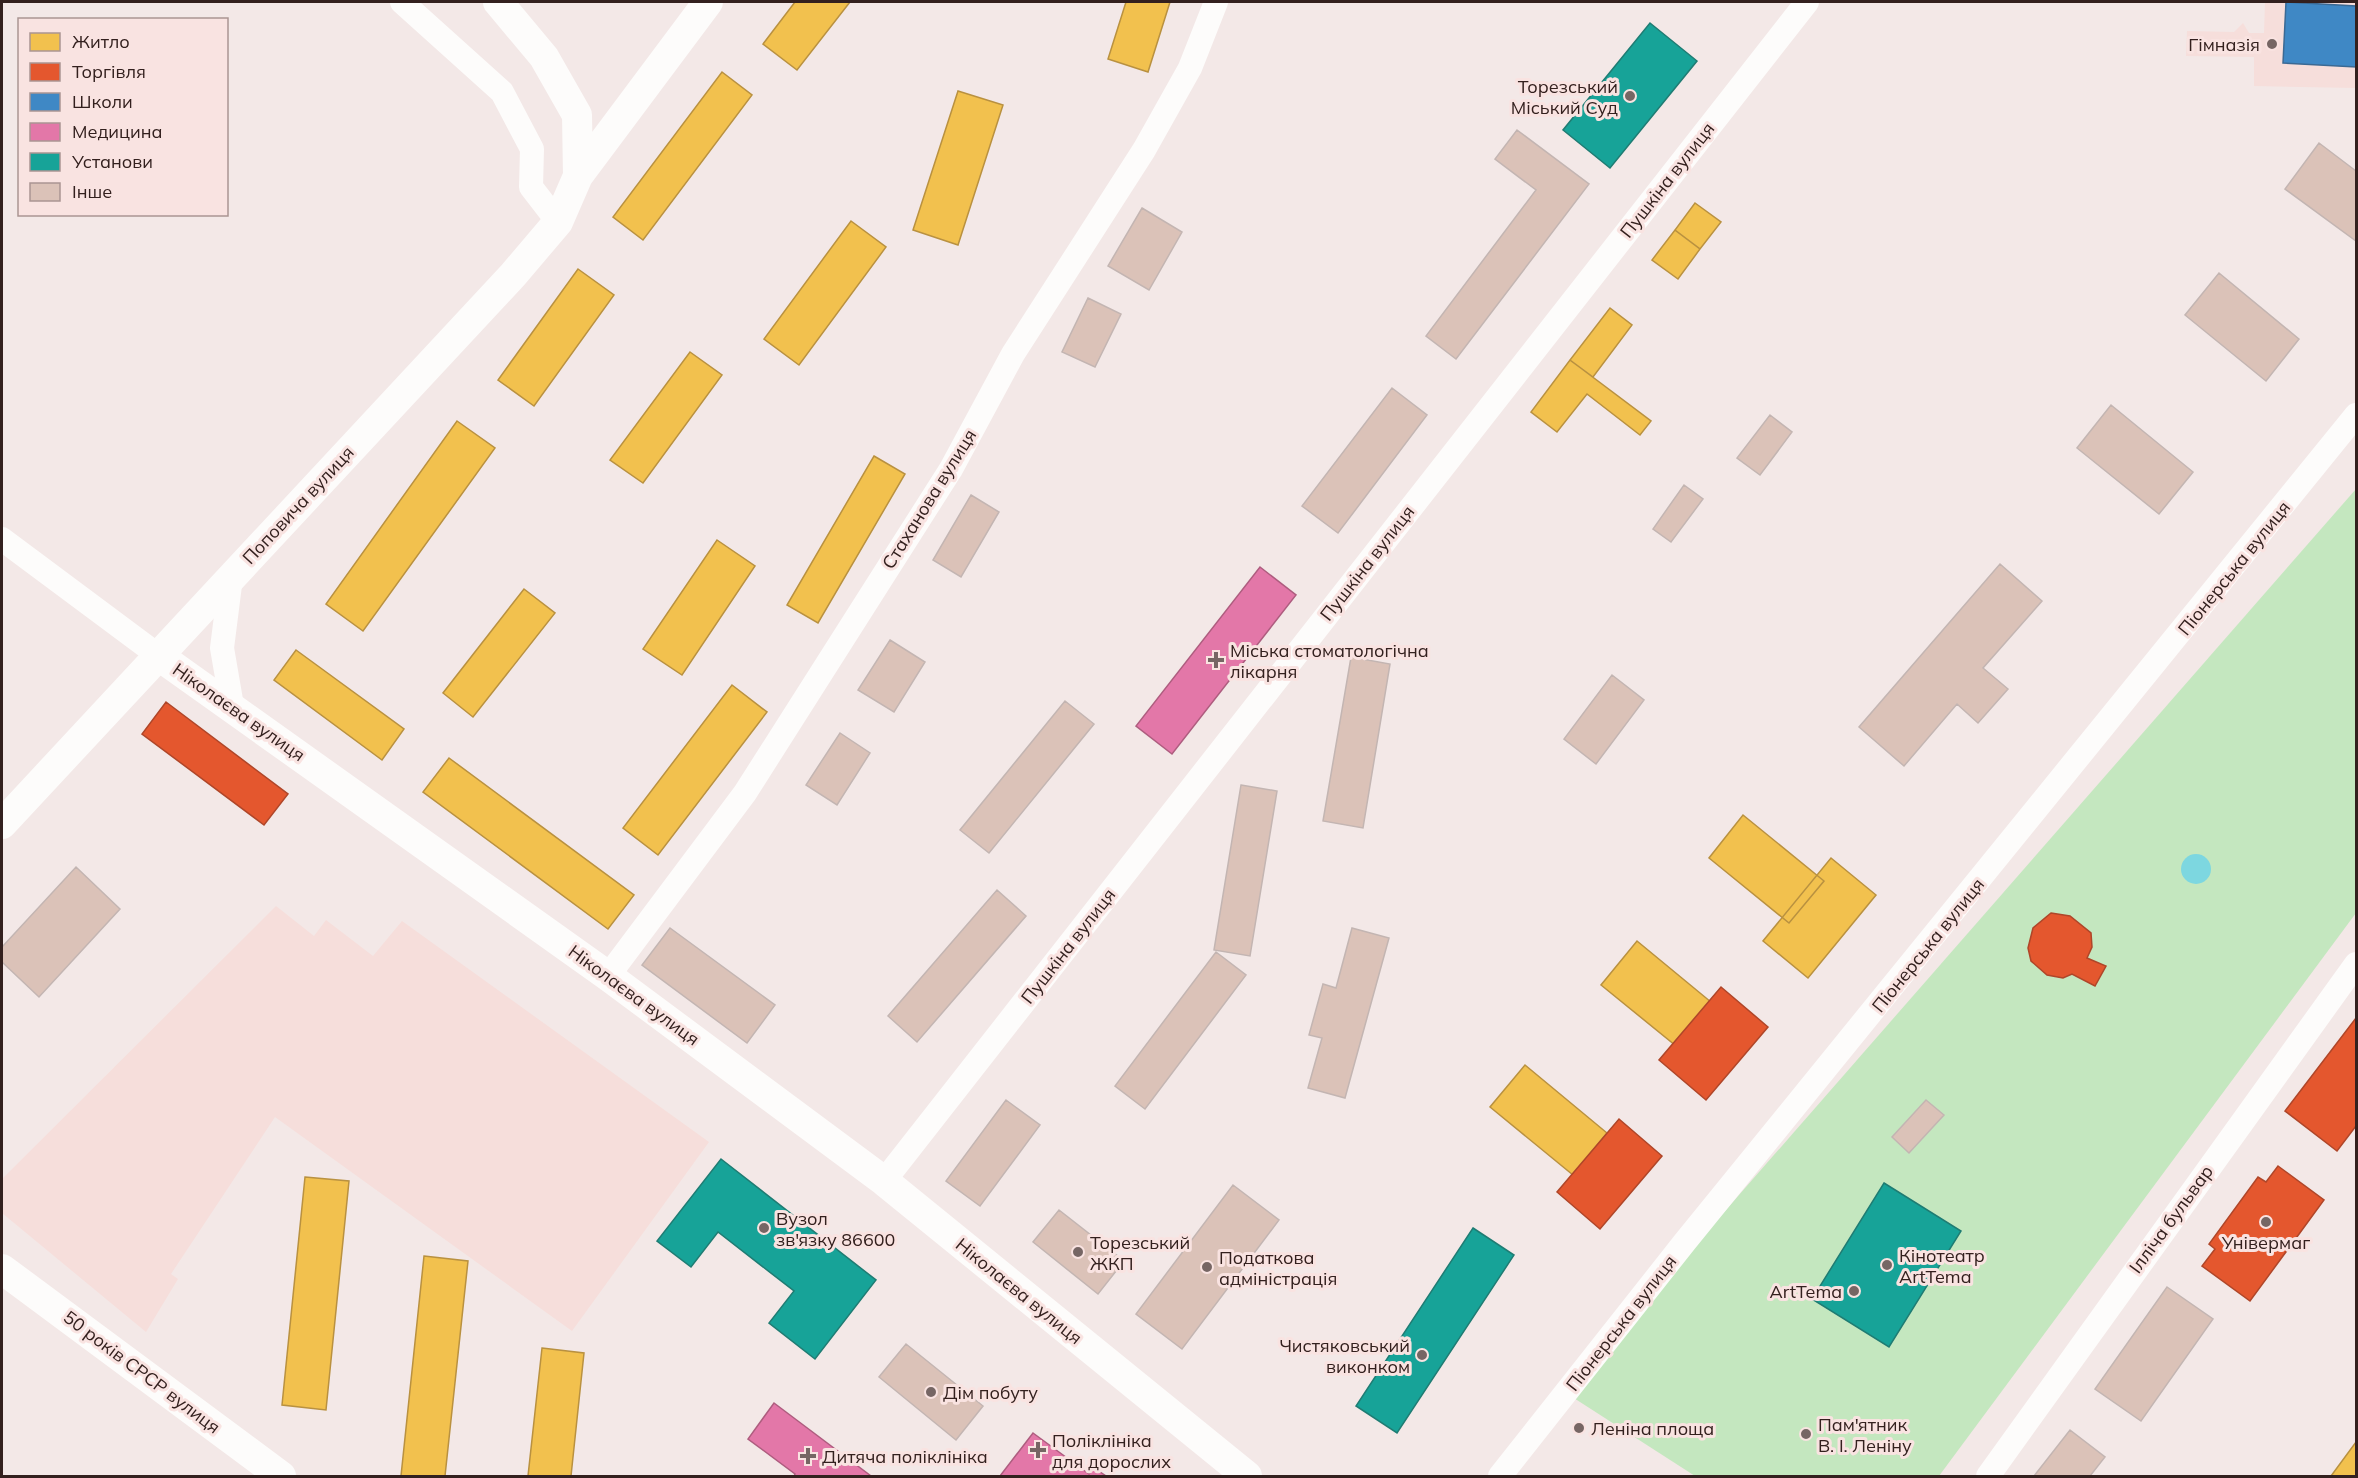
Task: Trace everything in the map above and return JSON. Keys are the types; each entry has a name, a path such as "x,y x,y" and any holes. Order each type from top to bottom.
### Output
{"street":[{"path":"402,2 502,92 532,149 531,187 558,222"},
{"path":"498,2 544,57 577,115 578,176"},
{"path":"578,176 708,2"},
{"name":"Стаханова вулиця","path":"608,976 745,793 946,476 1013,354 1144,150 1190,68 1216,2"},
{"name":"Пушкіна вулиця","path":"884,1181 1807,2"},
{"name":"Поповича вулиця","path":"2,824 513,275 558,222 578,176"},
{"name":"Піонерська вулиця","path":"1500,1476 1684,1243 2356,415"},
{"name":"Ніколаєва вулиця","path":"2,539 159,656 608,976 884,1181 1246,1476"},
{"path":"231,577 222,648 232,706"},
{"name":"Ілліча бульвар","path":"1988,1476 2356,964"},
{"name":"50 років СРСР вулиця","path":"2,1269 282,1476"}],"shaded area":[{"name":"Гімназія","path":"2265,2 2356,2 2356,88 2254,86 2254,57 2186,56 2187,31 2234,32 2243,23 2249,33 2264,33"},
{"path":"276,906 314,936 326,920 373,956 402,921 709,1142 572,1331 275,1117 171,1274 178,1279 146,1332 2,1213 2,1179"}],"green space":[{"path":"2356,489 2356,913 1939,1476 1695,1476 1566,1393"}],"water":[{"path":"2196,854 2207,858 2211,869 2207,880 2196,884 2185,880 2181,869 2185,858"}],"building: Житло":[{"path":"795,2 850,2 797,70 763,44"},
{"path":"1126,2 1170,2 1148,72 1108,59"},
{"path":"722,72 752,95 643,240 613,217"},
{"path":"958,91 1003,105 958,245 913,230"},
{"path":"1695,203 1721,222 1700,249 1675,230"},
{"path":"851,221 886,247 799,365 764,339"},
{"path":"1675,230 1700,249 1678,279 1652,260"},
{"path":"578,269 614,295 534,406 498,380"},
{"path":"1610,308 1632,325 1593,377 1570,360"},
{"path":"690,352 722,375 643,483 610,460"},
{"path":"1570,360 1651,421 1640,435 1587,394 1557,432 1531,412"},
{"path":"457,421 495,448 363,631 326,604"},
{"path":"874,456 905,474 818,623 787,605"},
{"path":"717,540 755,566 682,675 643,649"},
{"path":"524,589 555,613 473,717 443,693"},
{"path":"296,650 404,729 382,760 274,680"},
{"path":"732,685 767,712 658,855 623,828"},
{"path":"449,758 634,895 608,929 423,792"},
{"path":"1743,815 1824,881 1789,923 1709,858"},
{"path":"1831,858 1876,895 1808,978 1763,941"},
{"path":"1637,941 1717,1007 1681,1050 1601,985"},
{"path":"1525,1065 1607,1133 1573,1175 1490,1107"},
{"path":"305,1177 349,1181 326,1410 282,1405"},
{"path":"424,1256 468,1261 445,1476 401,1476"},
{"path":"542,1348 584,1353 571,1476 528,1476"},
{"path":"2356,1442 2356,1476 2331,1476"}],"building: Торгівля":[{"path":"166,702 288,794 264,825 142,734"},
{"path":"2051,913 2070,916 2091,933 2092,947 2087,958 2106,966 2095,986 2072,974 2063,978 2047,975 2031,961 2028,948 2033,928"},
{"path":"1721,987 1768,1027 1706,1100 1659,1060"},
{"path":"2356,1018 2356,1126 2337,1151 2285,1111"},
{"path":"1619,1119 1662,1156 1600,1229 1557,1192"},
{"name":"Універмаг","path":"2278,1166 2324,1200 2250,1301 2202,1266 2215,1249 2209,1244 2258,1177 2266,1182"}],"building: Школи":[{"path":"2286,2 2356,6 2356,67 2283,63"}],"building: Медицина":[{"name":"Міська стоматологічна лікарня","path":"1260,567 1296,595 1172,754 1136,726"},
{"name":"Дитяча поліклініка","path":"774,1403 871,1476 794,1476 795,1474 748,1439"},
{"name":"Поліклініка для дорослих","path":"1033,1433 1089,1474 1094,1468 1106,1476 1000,1476"}],"building: Установи":[{"name":"Торезський Міський Суд","path":"1650,23 1697,61 1610,168 1563,130"},
{"path":"721,1159 876,1280 815,1359 769,1323 794,1291 718,1232 691,1267 657,1241"},
{"name":"Кінотеатр ArtTema","path":"1884,1183 1961,1231 1889,1347 1812,1299"},
{"path":"1473,1228 1514,1255 1397,1433 1356,1406"}],"building: Інше":[{"path":"1517,130 1589,184 1456,359 1426,336 1536,190 1495,159"},
{"path":"2319,143 2356,171 2356,241 2285,189"},
{"path":"1142,208 1182,232 1149,290 1108,266"},
{"path":"2219,273 2299,339 2266,381 2185,315"},
{"path":"1088,298 1121,314 1095,367 1062,352"},
{"path":"1392,388 1427,415 1338,533 1302,506"},
{"path":"2111,405 2193,472 2159,514 2077,448"},
{"path":"1770,415 1792,432 1760,475 1737,458"},
{"path":"1684,485 1703,499 1671,542 1653,529"},
{"path":"971,495 999,512 961,577 933,560"},
{"path":"2000,564 2042,601 1983,668 2008,689 1978,723 1957,704 1904,766 1859,727"},
{"path":"890,640 925,662 894,712 858,690"},
{"path":"1351,657 1390,664 1363,828 1323,821"},
{"path":"1612,675 1644,700 1596,764 1564,739"},
{"path":"1065,701 1094,724 989,853 960,830"},
{"path":"840,733 870,753 837,805 806,785"},
{"path":"1241,785 1277,791 1250,956 1214,950"},
{"path":"76,867 120,909 39,997 2,962 2,947"},
{"path":"997,890 1026,916 917,1042 888,1016"},
{"path":"670,928 775,1005 747,1043 642,965"},
{"path":"1352,928 1389,938 1345,1098 1308,1088 1322,1038 1309,1035 1323,984 1336,988"},
{"path":"1216,952 1246,975 1145,1109 1115,1086"},
{"path":"1006,1100 1040,1125 980,1206 946,1181"},
{"path":"1926,1100 1944,1115 1909,1153 1892,1137"},
{"name":"Податкова адміністрація","path":"1233,1185 1279,1220 1182,1349 1136,1314"},
{"name":"Торезський ЖКП","path":"1059,1210 1124,1261 1098,1294 1033,1242"},
{"path":"2167,1287 2213,1319 2141,1421 2095,1389"},
{"name":"Дім побуту","path":"906,1344 983,1406 956,1440 879,1377"},
{"path":"2070,1430 2105,1457 2090,1476 2034,1476"}],"place":[{"name":"Гімназія","path":"2272,44"},
{"name":"Торезський Міський Суд","path":"1630,96"},
{"name":"Міська стоматологічна лікарня","path":"1216,660"},
{"name":"Універмаг","path":"2266,1222"},
{"name":"Вузол зв'язку 86600","path":"764,1228"},
{"name":"Торезський ЖКП","path":"1078,1252"},
{"name":"Кінотеатр ArtTema","path":"1887,1265"},
{"name":"Податкова адміністрація","path":"1207,1267"},
{"name":"ArtTema","path":"1854,1291"},
{"name":"Чистяковський виконком","path":"1422,1355"},
{"name":"Дім побуту","path":"931,1392"},
{"name":"Леніна площа","path":"1579,1428"},
{"name":"Пам'ятник В. І. Леніну","path":"1806,1434"},
{"name":"Поліклініка для дорослих","path":"1038,1450"},
{"name":"Дитяча поліклініка","path":"808,1456"}]}
